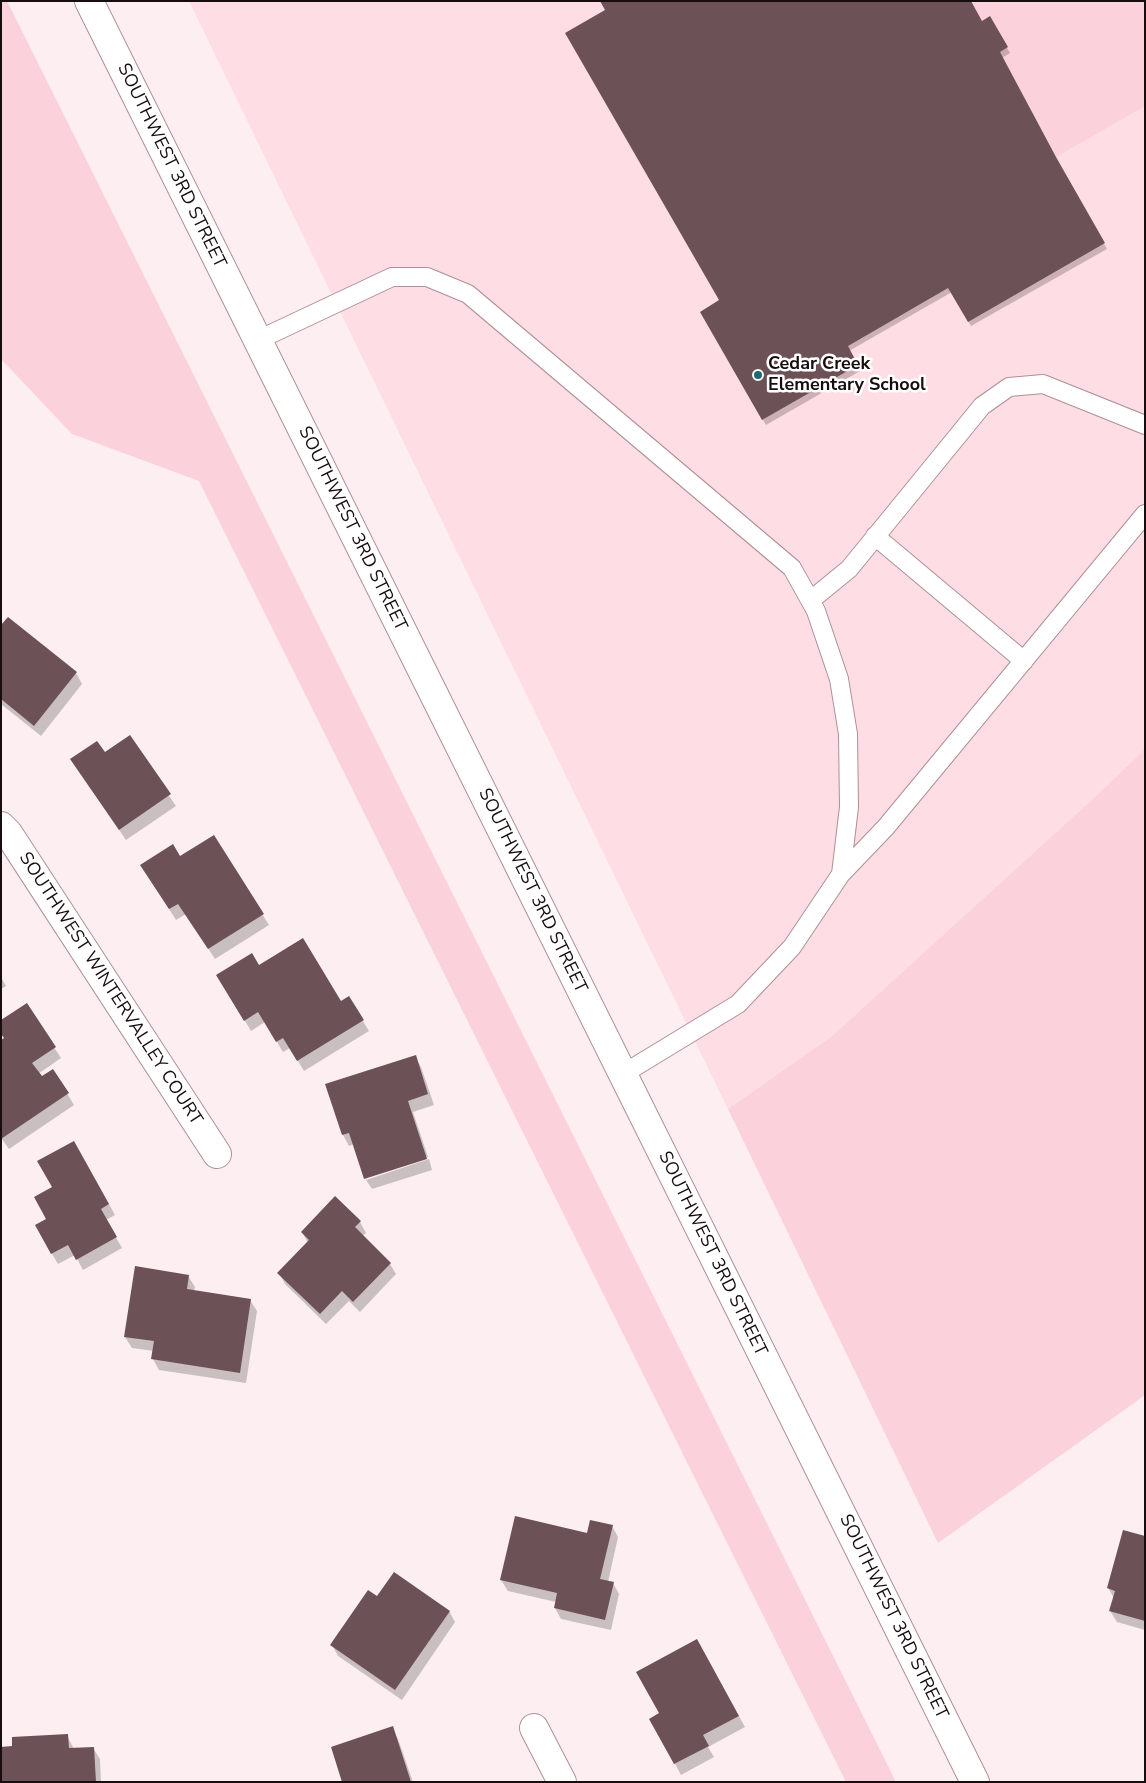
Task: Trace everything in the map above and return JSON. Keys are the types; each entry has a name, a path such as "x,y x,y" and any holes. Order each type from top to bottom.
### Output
{"main road":[{"name":"SOUTHWEST 3RD STREET","path":"89,1 975,1782"},
{"name":"SOUTHWEST WINTERVALLEY COURT","path":"1,826 8,833 217,1154"},
{"path":"534,1728 562,1782"}],"lane":[{"path":"258,340 392,277 427,277 468,294 792,568 816,611 840,679 848,734 848,807 840,874"},
{"path":"811,600 848,569 982,406 1009,387 1043,384 1145,425"},
{"path":"623,1074 738,1004 792,947 840,874 886,827 1145,514"},
{"path":"876,536 1024,661"}],"shaded area":[{"path":"1,1 7,1 896,1782 846,1782 199,481 72,434 1,359"},
{"name":"Cedar Creek Elementary School","path":"189,1 1145,1 1145,749 1096,796 832,1036 728,1109"},
{"path":"971,1 1145,1 1145,106 1056,157 1000,52 1008,47 990,17 982,21"},
{"path":"1145,749 1145,1395 938,1543 728,1109 832,1036 1096,796"}],"building":[{"path":"600,1 971,1 982,21 990,16 1008,47 1000,52 1056,157 1105,243 968,322 948,288 848,346 858,365 762,420 700,312 719,300 565,33 605,10"},
{"path":"8,617 77,672 34,726 1,699 1,625"},
{"path":"130,735 171,794 119,830 70,759 97,741 105,752"},
{"path":"214,835 264,914 208,949 178,904 169,909 140,865 173,844 180,856"},
{"path":"303,938 341,1001 349,996 364,1020 297,1061 283,1038 276,1042 258,1012 244,1021 216,975 252,953 259,965"},
{"path":"27,1003 56,1047 32,1063 42,1076 53,1069 69,1093 1,1139 1,1040 4,1038 1,1034 1,1020"},
{"path":"416,1055 428,1094 408,1101 427,1159 364,1179 349,1133 342,1135 325,1084"},
{"path":"74,1141 109,1204 101,1209 117,1237 76,1260 68,1245 51,1254 35,1225 46,1219 34,1197 52,1187 37,1161"},
{"path":"335,1196 361,1221 355,1227 391,1263 353,1302 342,1291 320,1314 277,1273 309,1240 301,1232"},
{"path":"135,1266 189,1275 187,1289 251,1299 240,1373 151,1359 154,1341 124,1337"},
{"path":"515,1516 587,1533 590,1520 613,1525 600,1579 614,1582 605,1620 554,1608 557,1593 500,1580"},
{"path":"1123,1530 1145,1536 1145,1621 1109,1611 1115,1591 1107,1588"},
{"path":"394,1572 450,1611 395,1690 330,1645 368,1590 377,1596"},
{"path":"697,1639 739,1716 703,1735 709,1746 674,1764 649,1719 659,1713 636,1672"},
{"path":"393,1726 411,1782 342,1782 331,1747"},
{"path":"68,1734 69,1748 94,1747 96,1782 1,1782 1,1747 12,1746 12,1737"}],"place":[{"name":"Cedar Creek Elementary School","path":"758,375"}]}
